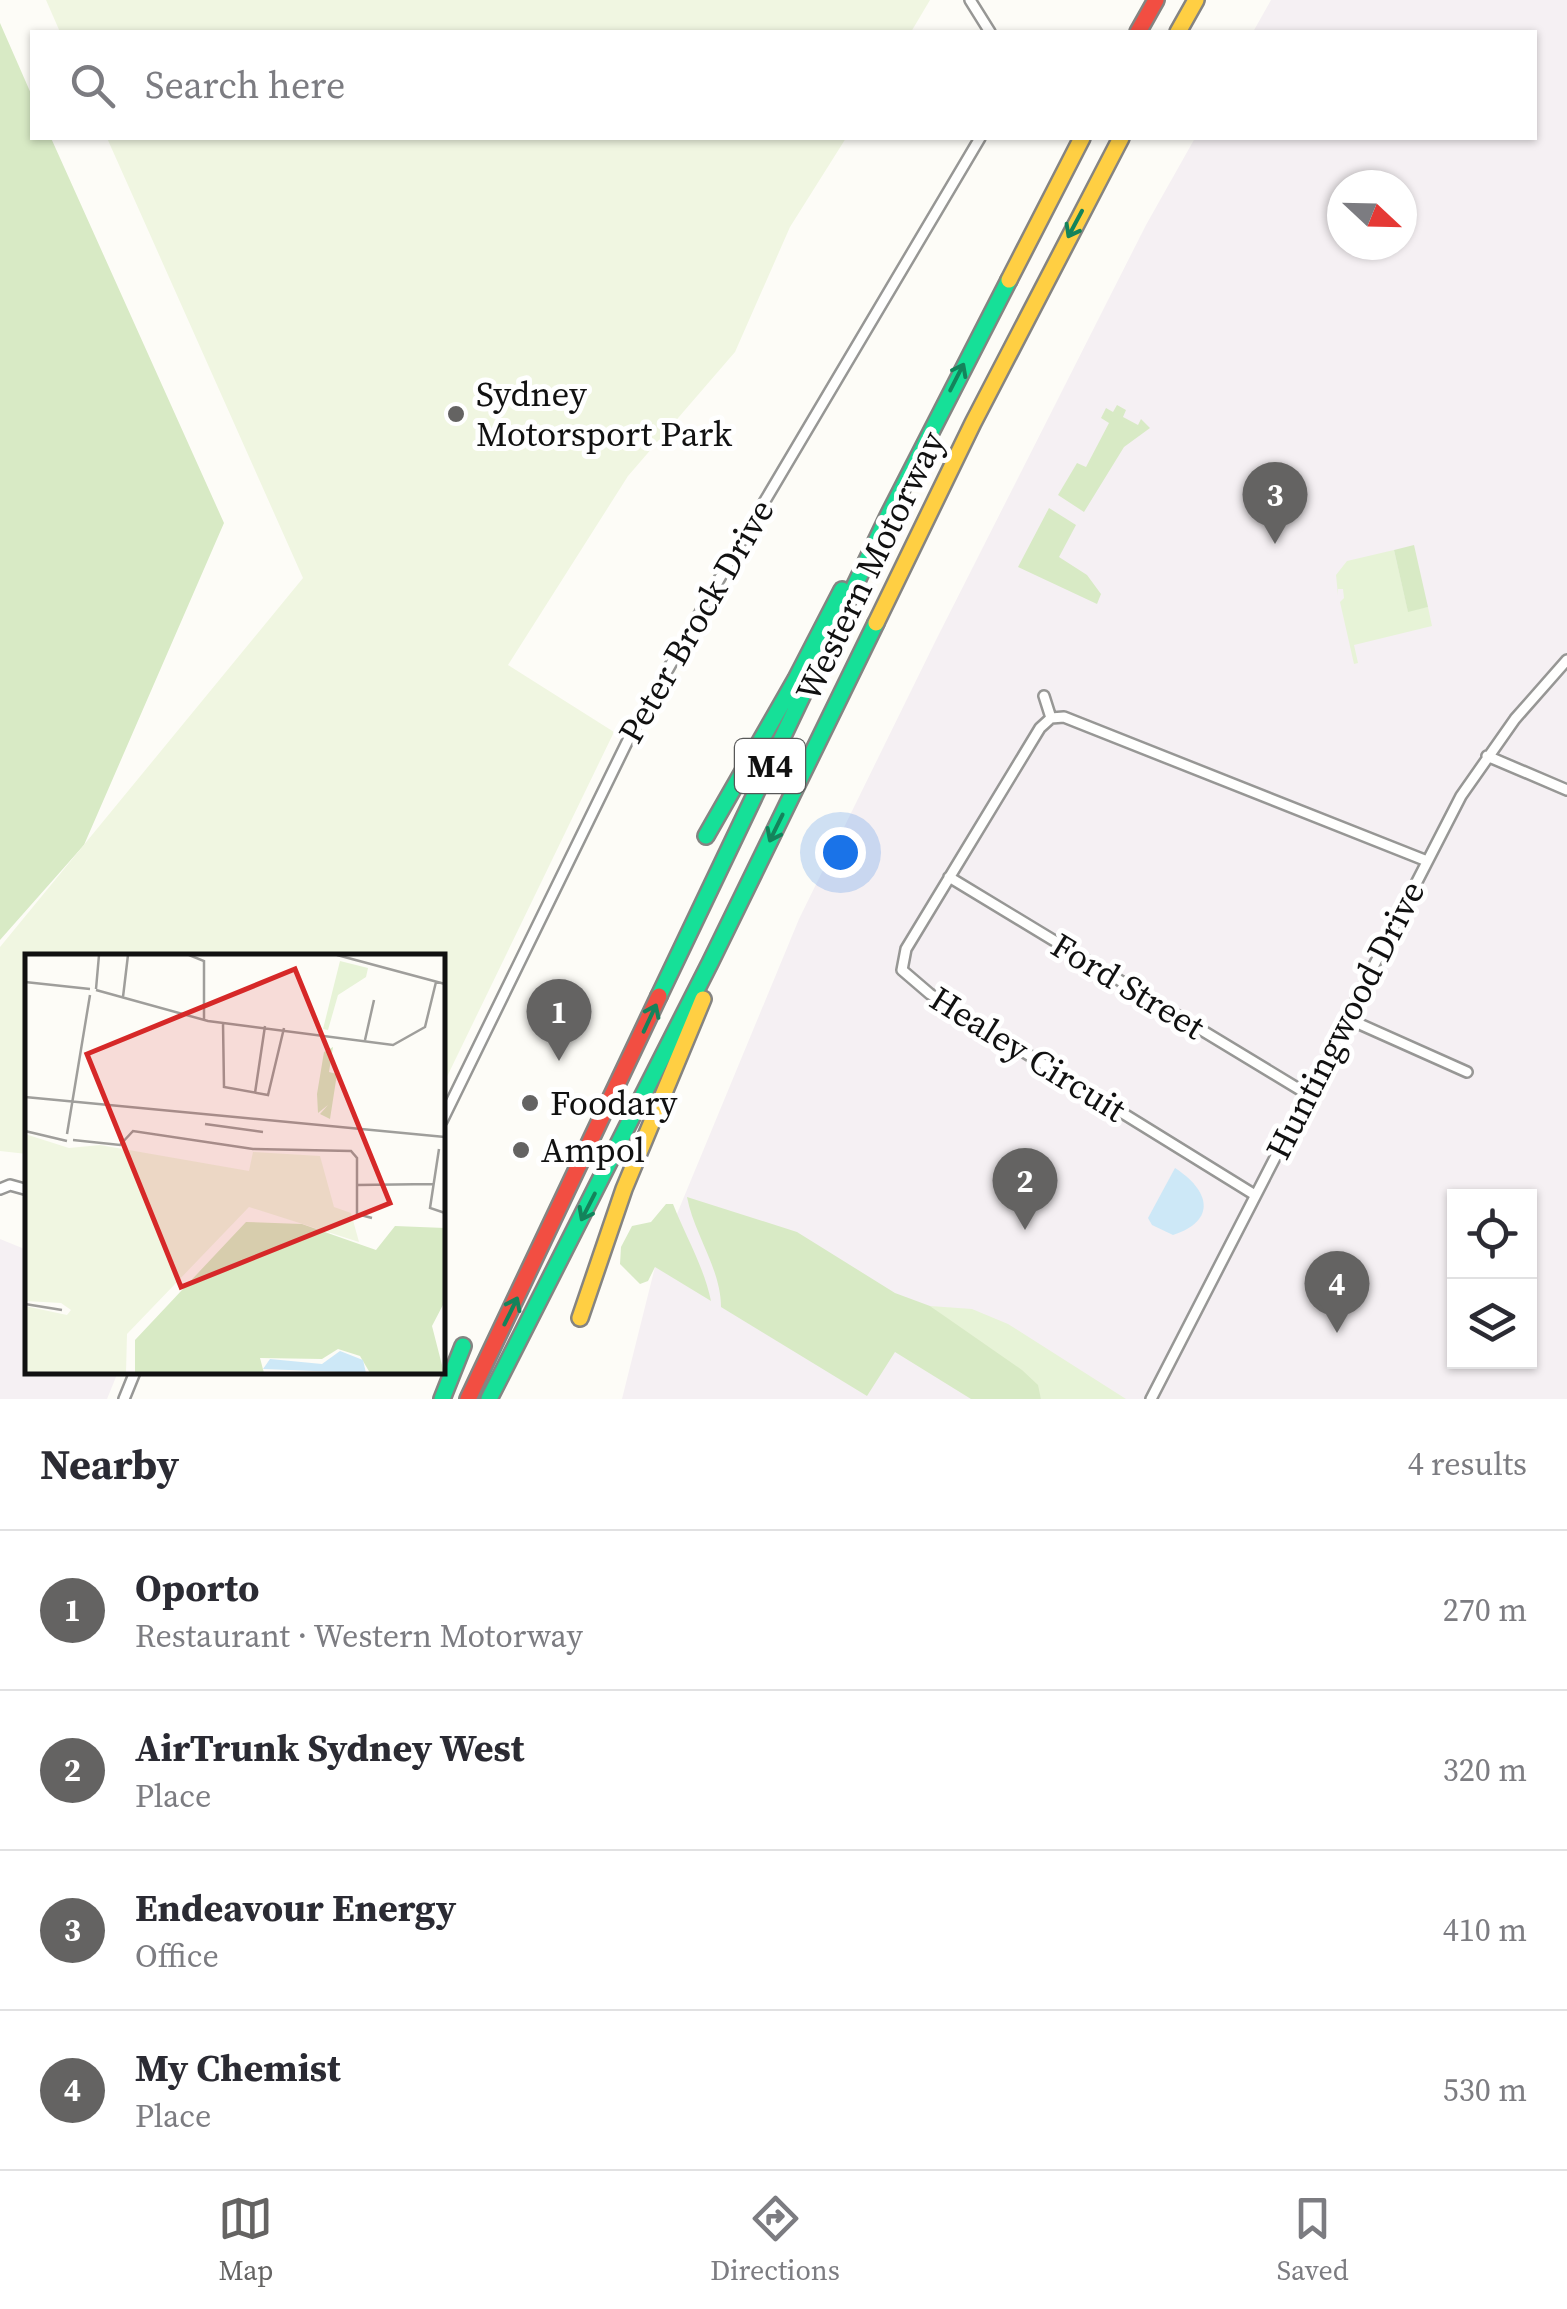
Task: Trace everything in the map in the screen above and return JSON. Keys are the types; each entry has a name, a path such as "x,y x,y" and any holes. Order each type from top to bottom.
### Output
{"highway":[{"path":"1139,30 1156,0"},
{"path":"1179,30 1196,0"},
{"name":"Western Motorway","path":"468,1399 888,516 1081,140"},
{"name":"Western Motorway","path":"489,1399 710,963 956,457 1120,140"},
{"path":"706,836 796,679 840,592 888,516"},
{"path":"580,1318 624,1189 714,974 710,963"},
{"path":"442,1399 463,1346"}],"street":[{"path":"970,0 989,30"},
{"name":"Peter Brock Drive","path":"445,1115 630,736 743,536 979,140"},
{"name":"Huntingwood Drive","path":"1151,1399 1427,861 1487,756 1567,660"},
{"path":"1044,696 1051,718 1064,717 1427,861"},
{"name":"Healey Circuit","path":"1051,718 1040,728 906,949 901,962 907,977 1255,1196"},
{"path":"1487,756 1567,790"},
{"name":"Ford Street","path":"949,878 1307,1094"},
{"path":"1346,1018 1467,1072"},
{"path":"0,1189 10,1185 25,1189"},
{"path":"124,1399 134,1374"}],"shaded area":[{"path":"1271,0 1567,0 1567,1399 622,1399 655,1267 799,919 1146,225 1194,140 1537,140 1537,30 1254,30"},
{"path":"0,1239 25,1249 25,1374 117,1374 107,1399 0,1399"}],"green space":[{"path":"46,0 930,0 912,30 59,30"},
{"path":"0,23 30,91 30,140 52,140 224,523 84,845 0,940"},
{"path":"108,140 845,140 790,227 735,352 628,476 508,665 614,732 445,1081 445,954 25,954 25,1154 0,1151 0,947 303,578"},
{"path":"1117,405 1126,410 1123,417 1138,425 1141,419 1150,428 1124,447 1084,512 1058,495 1077,463 1086,467 1109,423 1101,418 1106,408 1113,412"},
{"path":"1049,508 1076,525 1059,557 1087,575 1101,594 1097,604 1018,567"},
{"path":"1414,545 1428,607 1408,612 1394,550"},
{"path":"1394,550 1408,611 1428,607 1432,626 1354,645 1358,663 1354,664 1340,602 1343,589 1338,589 1338,595 1336,575 1347,561"},
{"path":"687,1197 797,1232 895,1293 930,1306 1022,1370 1038,1385 1041,1399 971,1399 895,1352 867,1396 721,1307 717,1279"},
{"path":"666,1204 673,1204 711,1301 655,1267 648,1281 640,1284 620,1264 621,1247 632,1226 651,1222"},
{"path":"930,1306 972,1309 1008,1324 1126,1399 1041,1399 1037,1385"}],"water":[{"path":"1175,1168 1195,1186 1204,1204 1197,1221 1173,1235 1152,1225 1148,1218"}],"traffic: fast":[{"path":"659,996 888,516 1009,280"},
{"path":"706,836 842,590"},
{"path":"489,1399 710,963 876,623"},
{"path":"442,1399 463,1346"}],"traffic: slow":[{"path":"1179,30 1196,0"},
{"path":"1009,280 1081,140"},
{"path":"876,623 973,423 1120,140"},
{"path":"580,1318 624,1189 703,999"}],"traffic: jam":[{"path":"1139,30 1156,0"},
{"path":"468,1399 659,996"}],"place":[{"name":"Sydney Motorsport Park","path":"456,414"},
{"name":"Endeavour Energy","path":"1275,544"},
{"name":"Oporto","path":"559,1061"},
{"name":"Foodary","path":"530,1103"},
{"name":"Ampol","path":"521,1150"},
{"name":"AirTrunk Sydney West","path":"1025,1230"},
{"name":"My Chemist","path":"1337,1333"}]}
